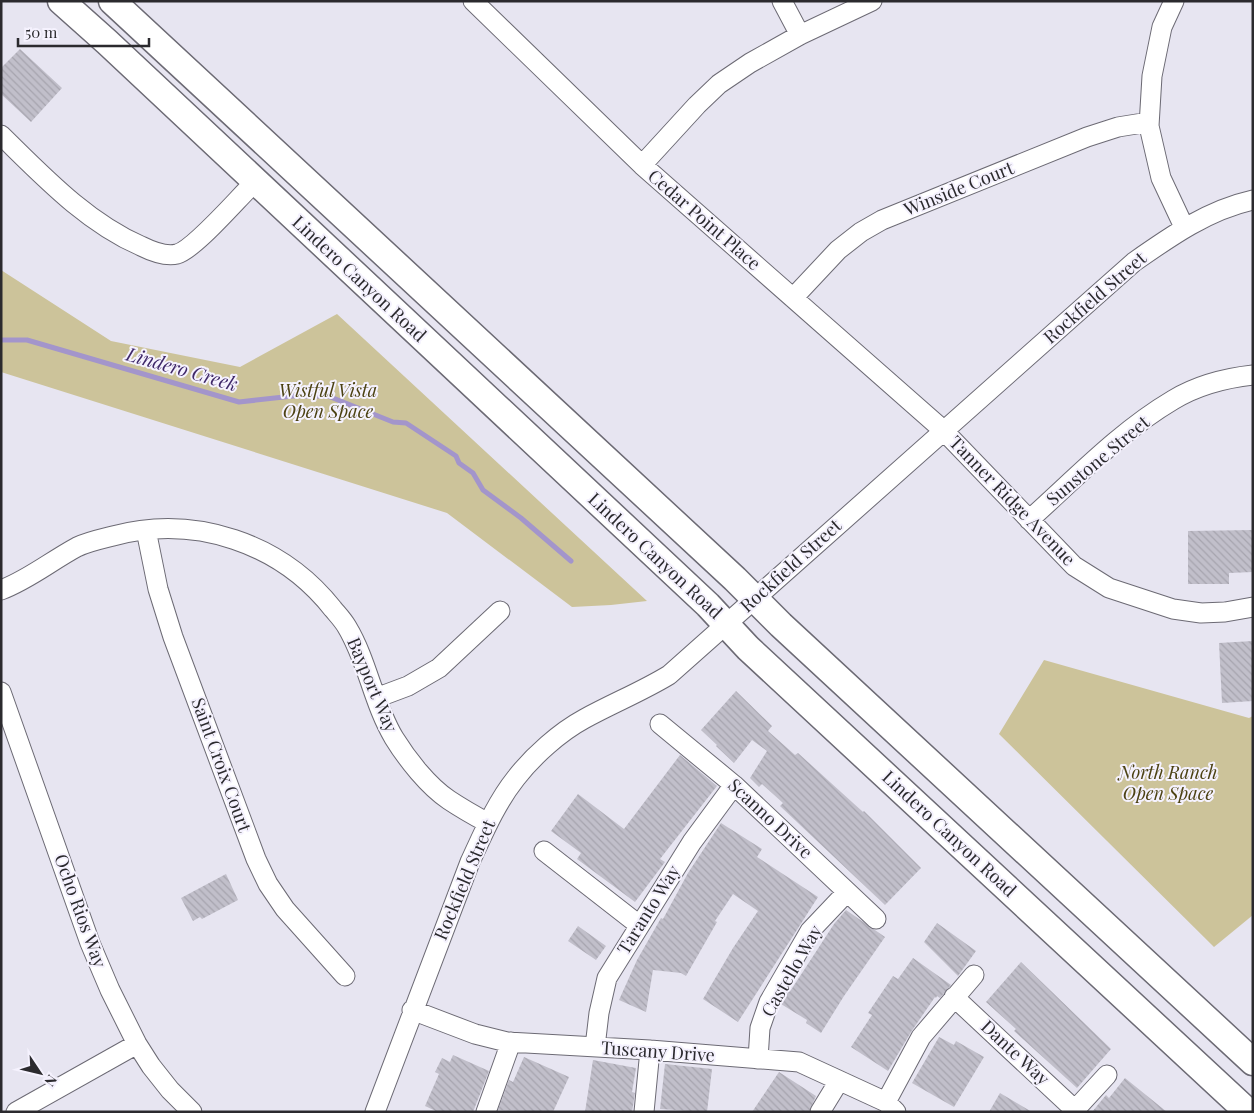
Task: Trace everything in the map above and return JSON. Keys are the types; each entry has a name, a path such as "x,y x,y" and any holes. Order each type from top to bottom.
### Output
{"main road":[{"name":"Lindero Canyon Road","path":"61,1 703,601 748,648 1248,1112"},
{"name":"Lindero Canyon Road","path":"112,1 1253,1062"}],"street":[{"name":"Cedar Point Place","path":"473,1 642,165 943,430"},
{"path":"782,1 800,35"},
{"path":"642,165 696,105 720,84 750,63 800,35 872,1"},
{"path":"1174,1 1162,27 1152,76 1149,122 1161,178 1184,227"},
{"name":"Winside Court","path":"793,298 838,250 861,232 882,220 1087,136 1118,127 1149,122"},
{"path":"1,135 55,187 94,220 125,240 157,253 177,254 193,245 255,182"},
{"name":"Rockfield Street","path":"375,1112 412,1010 470,862 488,823 515,778 549,744 584,719 642,692 669,675 1134,262 1184,227 1212,213 1253,200"},
{"name":"Sunstone Street","path":"1029,520 1132,428 1174,400 1207,385 1253,374"},
{"name":"Tanner Ridge Avenue","path":"943,430 1074,566 1109,588 1173,609 1201,613 1253,608"},
{"name":"Bayport Way","path":"1,590 16,584 79,546 114,536 146,530 188,530 224,536 258,548 291,567 319,591 346,626 363,657 376,698 393,738 419,772 447,799 488,823"},
{"name":"Saint Croix Court","path":"146,530 158,589 173,637 256,859 268,884 285,909 345,976"},
{"path":"376,698 408,686 439,668 500,611"},
{"name":"Ocho Rios Way","path":"1,692 90,943 110,990 137,1044 151,1066 170,1090 192,1112"},
{"name":"Scanno Drive","path":"660,724 734,785 876,919"},
{"name":"Taranto Way","path":"595,1047 599,1013 607,978 692,842 734,785"},
{"path":"544,851 639,925"},
{"name":"Castello Way","path":"758,1059 760,1028 770,1002 810,931 847,892"},
{"path":"891,1107 921,1037 974,975"},
{"name":"Dante Way","path":"954,997 1074,1111"},
{"name":"Tuscany Drive","path":"412,1010 475,1034 512,1042 650,1050 799,1062 891,1107"},
{"path":"486,1112 512,1042"},
{"path":"16,1112 137,1044"},
{"path":"644,1112 650,1050"},
{"path":"1074,1111 1108,1075"},
{"path":"820,1112 839,1081"}],"green space":[{"name":"Wistful Vista Open Space","path":"1,270 111,341 240,367 337,314 647,601 572,607 447,513 1,372"},
{"name":"North Ranch Open Space","path":"1044,660 1249,718 1253,716 1253,915 1214,947 999,734"}],"building":[{"path":"20,49 62,88 31,122 1,94 1,68"},
{"path":"1253,530 1253,572 1229,573 1229,584 1188,584 1188,531"},
{"path":"1253,641 1253,701 1222,703 1219,643"},
{"path":"736,691 772,726 768,731 795,755 798,753 864,811 921,868 885,905 780,806 783,803 762,784 759,787 750,778 767,751 752,740 734,763 701,730"},
{"path":"680,755 717,786 660,859 665,862 635,902 577,859 581,853 551,831 578,794 624,829"},
{"path":"721,823 762,849 757,857 818,897 738,1022 703,999 733,948 758,911 733,894 715,921 717,922 686,976 681,973 653,970 646,1012 619,1000 637,960 661,918 663,919 688,873"},
{"path":"226,874 238,900 202,919 200,917 193,921 181,898"},
{"path":"846,910 885,937 821,1033 806,1023 807,1020 781,1004 834,924"},
{"path":"937,923 976,951 958,976 924,942"},
{"path":"578,926 606,946 596,960 568,941"},
{"path":"913,958 951,985 940,998 935,997 888,1071 851,1047 872,1015 868,1013 893,976 898,979"},
{"path":"1021,962 1111,1049 1077,1088 1014,1031 1016,1029 986,1002"},
{"path":"939,1037 954,1045 956,1041 984,1057 954,1107 912,1083"},
{"path":"453,1055 489,1071 473,1112 438,1112 425,1106 439,1074 435,1072 442,1058 450,1062"},
{"path":"524,1057 569,1077 553,1112 498,1110 509,1080 513,1082"},
{"path":"593,1060 636,1068 632,1092 635,1093 632,1112 585,1112"},
{"path":"665,1064 712,1069 707,1112 660,1109"},
{"path":"779,1072 816,1096 809,1112 752,1112"},
{"path":"1125,1078 1167,1112 1092,1112 1106,1095 1109,1098"},
{"path":"1000,1093 1032,1112 989,1112"}],"waterway":[{"name":"Lindero Creek","path":"1,340 27,340 239,402 293,396 328,396 393,422 406,423 456,456 459,463 473,473 483,490 521,518 571,561"}]}
